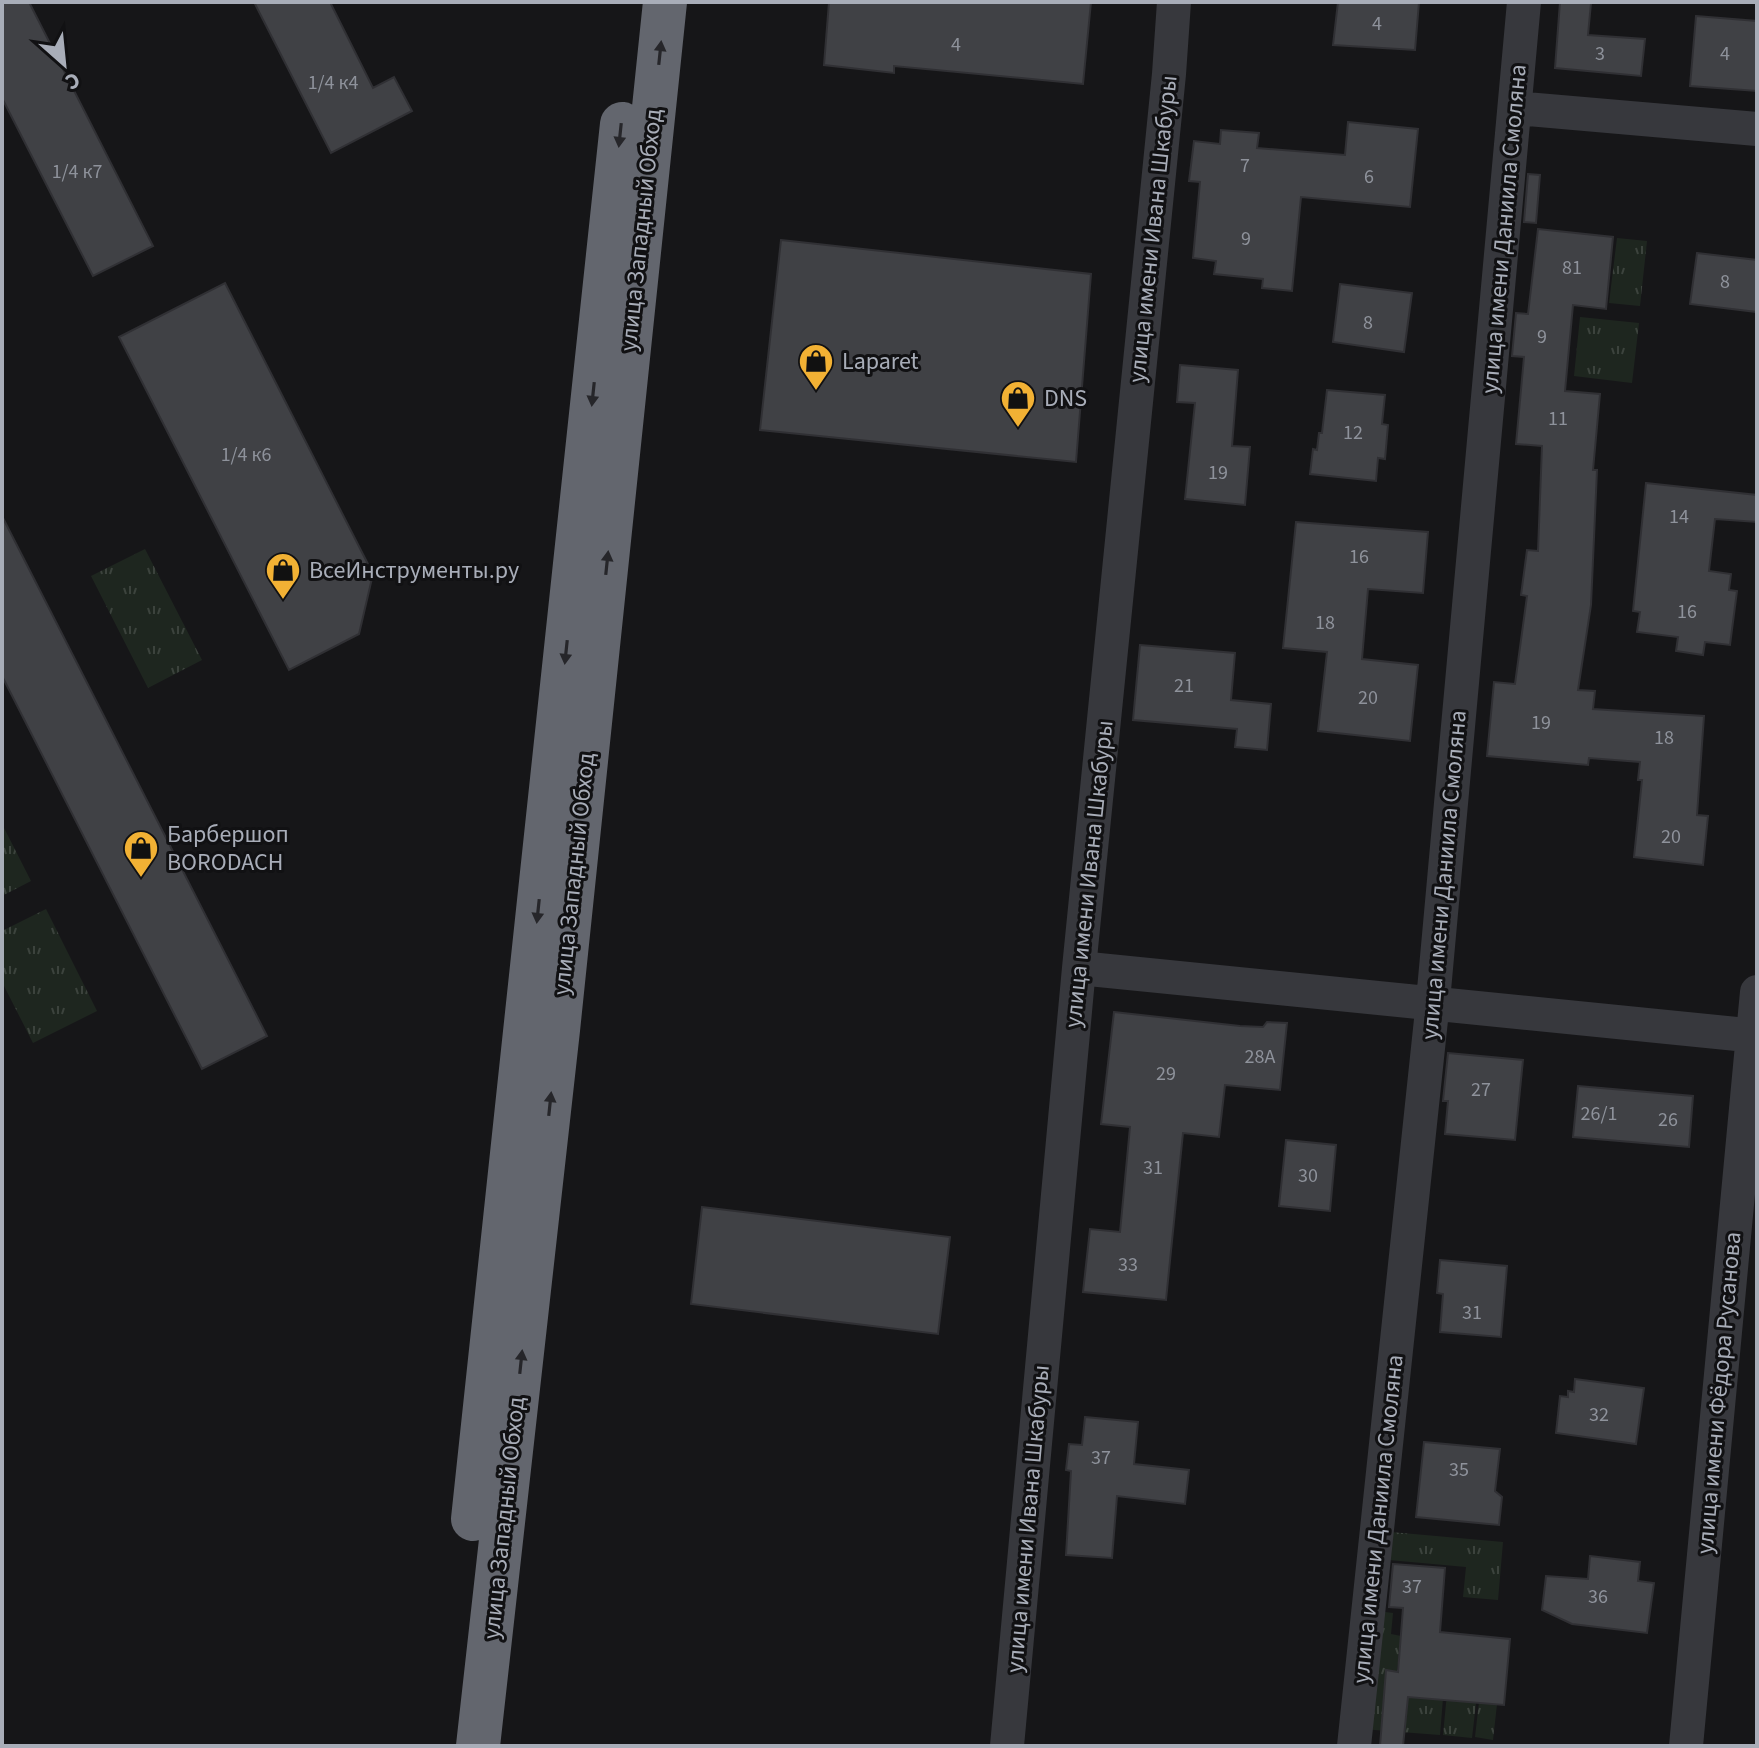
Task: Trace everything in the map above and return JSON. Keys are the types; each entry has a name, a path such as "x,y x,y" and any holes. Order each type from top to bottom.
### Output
{"highway":[{"name":"улица Западный Обход","path":"449,1746 635,2"},
{"name":"улица Западный Обход","path":"478,1746 665,2"}],"street":[{"name":"улица имени Ивана Шкабуры","path":"1007,1746 1079,968 1165,121 1174,2"},
{"name":"улица имени Даниила Смоляна","path":"1354,1746 1433,1001 1524,2"},
{"path":"1515,108 1757,129"},
{"path":"1079,968 1755,1035"},
{"name":"улица имени Фёдора Русанова","path":"1686,1746 1757,992"},
{"path":"489,1658 494,1727 492,1746"}],"green space":[{"path":"1617,238 1647,241 1640,306 1609,303"},
{"path":"1580,317 1639,323 1632,383 1574,376"},
{"path":"145,549 202,660 148,688 91,576"},
{"path":"2,824 31,881 2,896"},
{"path":"46,909 97,1011 33,1043 2,982 2,931"},
{"path":"1391,1532 1503,1542 1498,1600 1463,1597 1466,1567 1389,1560"},
{"path":"1385,1612 1393,1613 1391,1634 1401,1636 1397,1671 1386,1671 1383,1710 1407,1695 1443,1698 1440,1735 1362,1729"},
{"path":"1448,1683 1464,1701 1476,1703 1472,1738 1443,1735"},
{"path":"1479,1702 1497,1704 1493,1740 1475,1737"}],"building":[{"path":"2,2 29,2 153,246 93,276 2,98"},
{"path":"254,2 330,2 373,88 394,77 412,111 331,153"},
{"path":"829,2 1091,2 1083,84 894,66 894,73 824,65"},
{"path":"1338,2 1419,2 1415,50 1333,45"},
{"path":"1560,2 1591,3 1588,35 1645,39 1641,76 1555,68"},
{"path":"1696,16 1757,21 1757,91 1690,86"},
{"path":"1348,122 1418,129 1410,207 1301,197 1292,291 1262,288 1263,279 1214,274 1216,261 1193,258 1200,182 1189,181 1194,141 1220,144 1221,130 1259,133 1257,148 1345,155"},
{"path":"1528,174 1540,175 1536,223 1524,222"},
{"path":"1538,229 1613,237 1606,309 1573,305 1565,391 1600,394 1593,470 1597,470 1591,605 1578,690 1595,691 1593,709 1704,716 1697,815 1708,816 1703,865 1634,857 1642,780 1638,780 1640,762 1589,758 1588,765 1487,756 1494,682 1515,684 1527,596 1521,595 1527,550 1538,551 1542,446 1516,444 1524,357 1512,356 1516,313 1528,314"},
{"path":"781,240 1091,274 1076,462 760,430"},
{"path":"1697,253 1757,260 1757,312 1690,304"},
{"path":"225,283 373,574 359,634 289,670 119,337"},
{"path":"1340,284 1412,293 1404,352 1333,342"},
{"path":"1180,365 1238,370 1232,446 1250,447 1245,505 1185,499 1195,403 1177,402"},
{"path":"1327,390 1385,395 1382,424 1388,425 1385,459 1378,458 1376,481 1310,474 1313,449 1317,450 1319,433 1322,433"},
{"path":"1646,483 1757,495 1757,522 1715,519 1709,571 1731,574 1729,590 1737,591 1730,645 1705,642 1703,655 1676,651 1678,637 1637,632 1640,612 1633,611"},
{"path":"2,516 267,1036 202,1069 2,676"},
{"path":"1296,522 1428,532 1423,593 1368,589 1362,659 1418,665 1410,741 1318,731 1327,652 1283,648"},
{"path":"1140,645 1235,653 1231,700 1271,704 1267,750 1235,747 1237,729 1133,720"},
{"path":"1114,1012 1240,1026 1263,1027 1267,1022 1287,1023 1280,1090 1225,1085 1219,1137 1183,1133 1166,1300 1083,1292 1090,1229 1120,1232 1130,1127 1101,1124"},
{"path":"1448,1053 1523,1060 1515,1140 1445,1134 1448,1101 1443,1101"},
{"path":"1578,1086 1693,1096 1689,1147 1573,1137"},
{"path":"1286,1140 1336,1145 1330,1211 1279,1206"},
{"path":"702,1207 950,1237 938,1334 691,1304"},
{"path":"1440,1260 1507,1266 1501,1337 1440,1332 1443,1294 1437,1293"},
{"path":"1575,1379 1644,1388 1636,1444 1556,1433 1560,1396 1568,1397 1568,1391 1574,1392"},
{"path":"1085,1417 1138,1422 1134,1464 1189,1470 1185,1504 1117,1496 1112,1558 1066,1555 1071,1471 1066,1470 1069,1444 1082,1445"},
{"path":"1424,1442 1500,1449 1495,1491 1502,1497 1499,1525 1416,1517"},
{"path":"1590,1556 1640,1562 1638,1581 1654,1583 1647,1633 1572,1624 1542,1610 1546,1576 1588,1579"},
{"path":"1393,1564 1445,1568 1440,1632 1510,1639 1504,1705 1408,1697 1403,1746 1380,1746 1386,1670 1398,1672 1403,1608 1389,1607"}],"place":[{"name":"Laparet","path":"816,392"},
{"name":"DNS","path":"1018,429"},
{"name":"ВсеИнструменты.ру","path":"283,601"},
{"name":"Барбершоп BORODACH","path":"141,879"}]}
